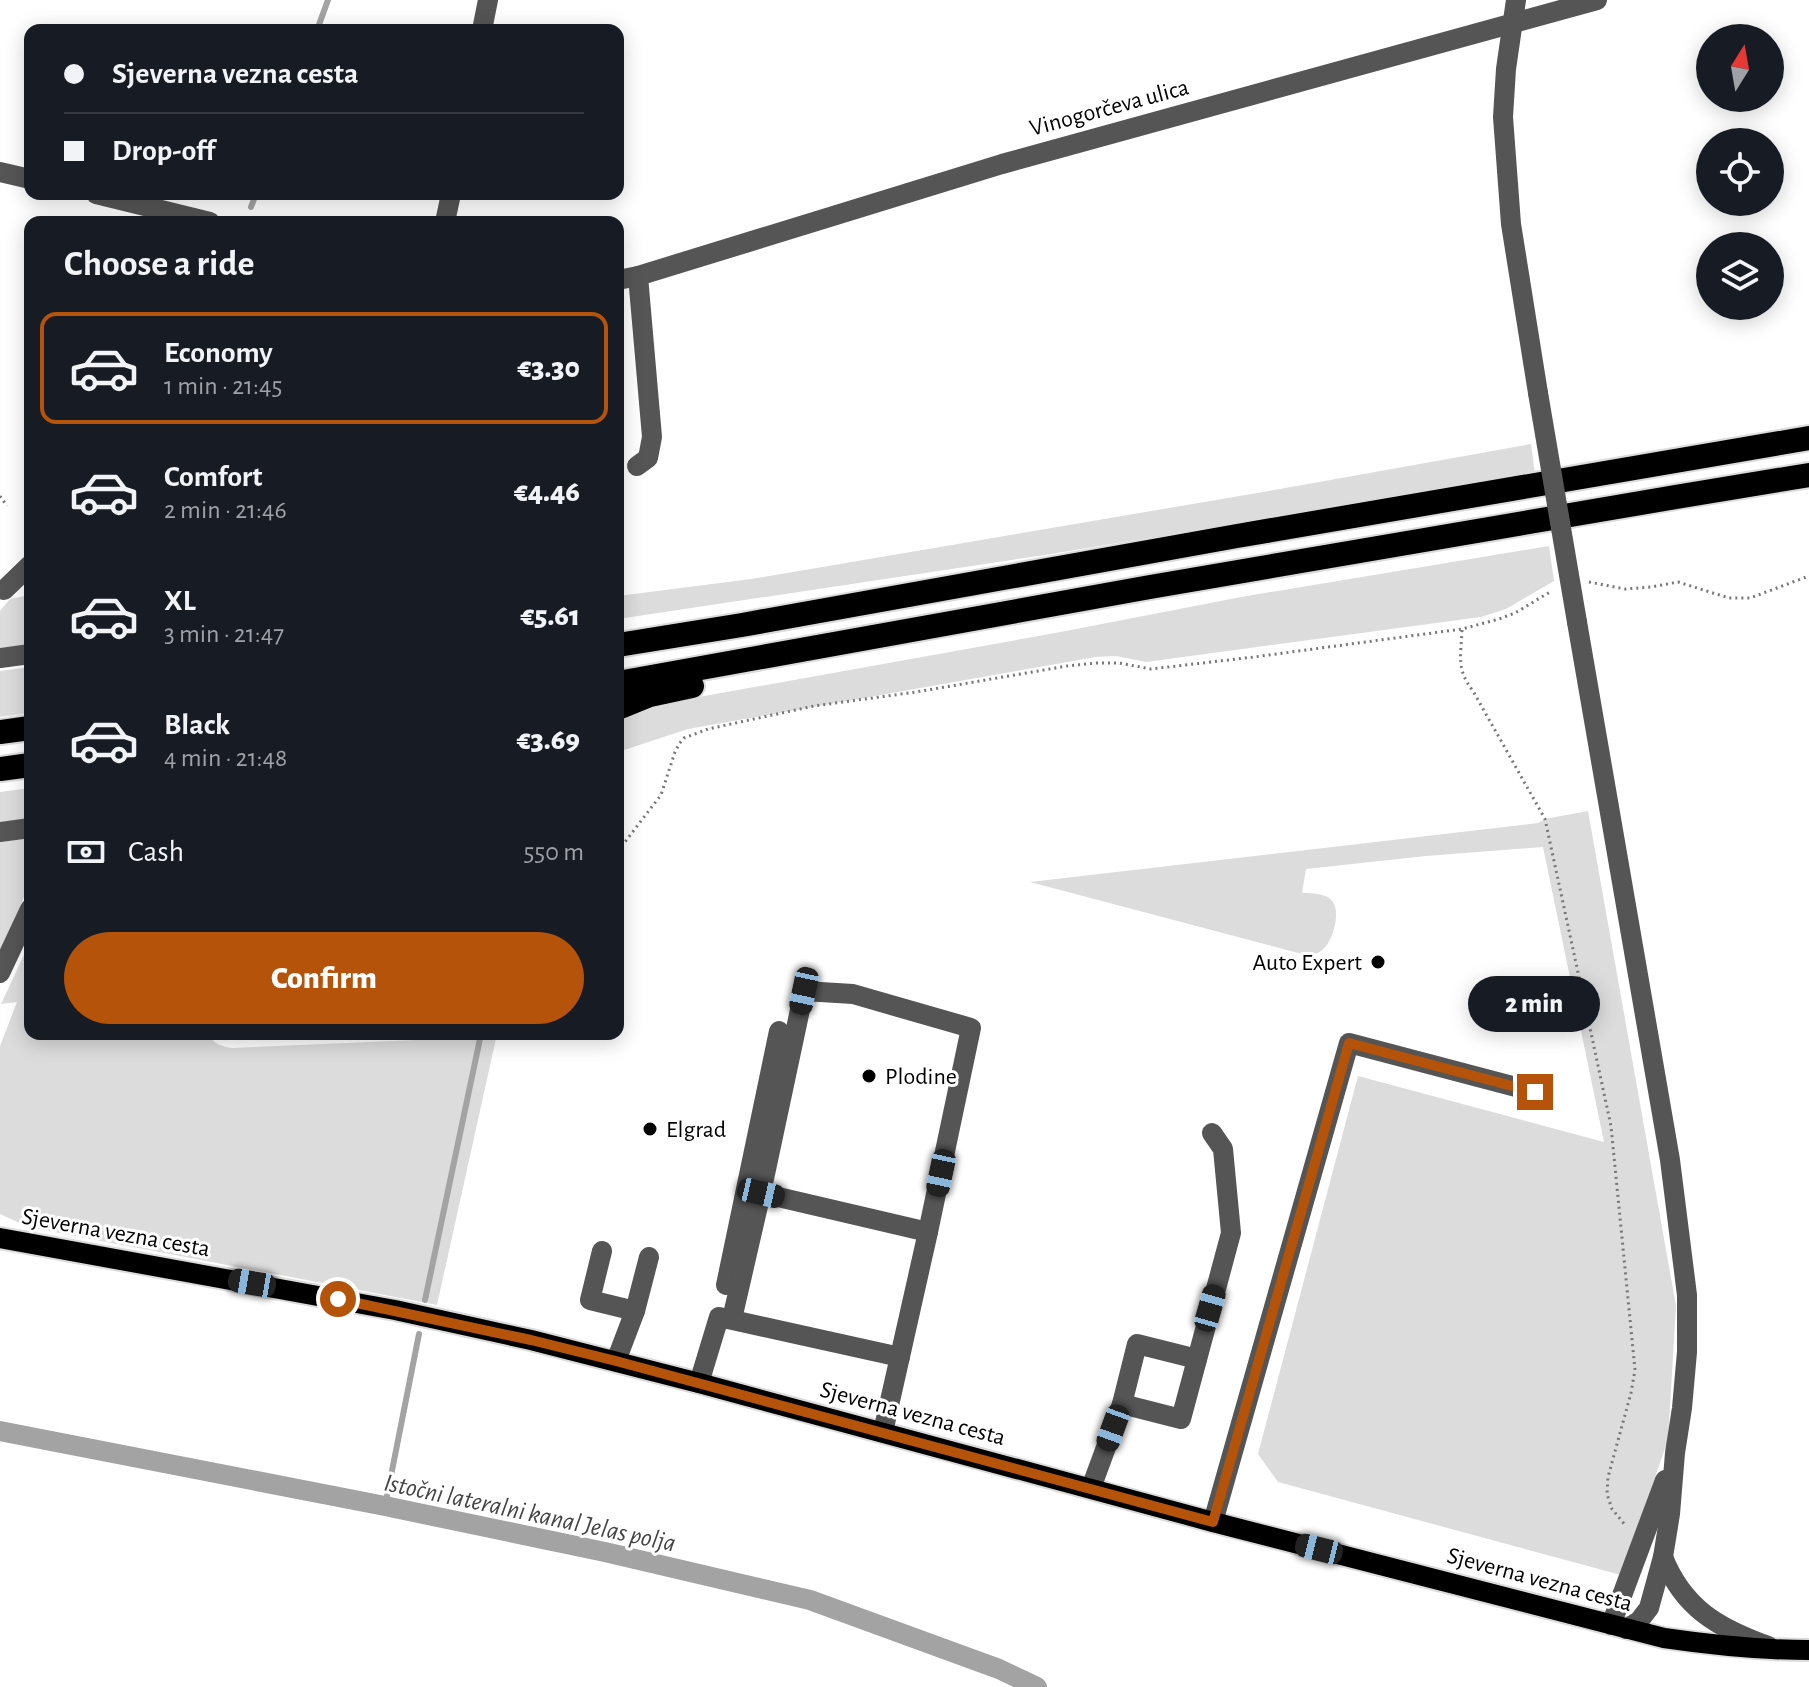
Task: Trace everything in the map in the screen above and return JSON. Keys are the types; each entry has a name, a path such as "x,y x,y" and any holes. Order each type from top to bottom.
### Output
{"highway":[{"path":"624,644 1809,438"},
{"path":"624,682 1147,587 1809,475"},
{"path":"624,627 699,619 742,625"},
{"path":"624,706 679,688 812,665 863,641"},
{"path":"0,732 24,729"},
{"path":"0,769 24,766"}],"main road":[{"name":"Sjeverna vezna cesta","path":"0,1238 395,1310 616,1361 1213,1522 1664,1638 1779,1650 1809,1650"}],"street":[{"path":"483,24 488,0"},
{"path":"1516,0 1503,117 1511,224 1670,1160 1687,1295 1687,1352 1682,1408 1663,1557 1649,1608 1639,1621 1619,1627"},
{"name":"Vinogorčeva ulica","path":"637,466 648,458 652,437 628,278 1002,164 1597,0"},
{"path":"0,172 24,178"},
{"path":"120,200 186,216"},
{"path":"2,590 24,570"},
{"path":"2,590 24,588"},
{"path":"0,658 24,655"},
{"path":"0,832 24,829"},
{"path":"0,973 24,922"},
{"path":"699,1383 726,1318 761,1193 804,991 853,994 971,1028 883,1432"},
{"path":"726,1318 779,1031"},
{"path":"1213,1522 1349,1043 1535,1092"},
{"path":"1122,1404 1181,1419 1231,1233 1223,1149 1212,1133"},
{"path":"761,1193 928,1232"},
{"path":"602,1251 590,1300 635,1311"},
{"path":"616,1361 635,1311 649,1257"},
{"path":"726,1318 900,1357"},
{"path":"1091,1488 1122,1404 1137,1344 1197,1359"},
{"path":"1619,1627 1675,1453"},
{"path":"1663,1557 1671,1576 1697,1610 1745,1638 1779,1650"}],"path":[{"path":"0,496 7,506"},
{"path":"1588,582 1625,589 1678,582 1729,598 1750,598 1809,576"},
{"path":"624,843 661,795 679,744 684,738 708,729 814,706 1067,666 1119,663 1151,669 1462,629 1515,613 1551,591"},
{"path":"1462,629 1461,671 1464,679 1545,819 1611,1126 1635,1370 1608,1477 1607,1494 1612,1509 1626,1526"}],"shaded area":[{"path":"1531,444 1535,474 1045,555 624,618 624,595 751,579"},
{"path":"1549,546 1554,581 1506,609 1481,617 1146,662 1116,656 1096,657 688,729 624,750 624,718 671,702 1241,597"},
{"path":"24,596 24,646 0,648 0,611 10,599"},
{"path":"24,668 24,714 0,717 0,671"},
{"path":"24,789 24,820 0,823 0,792"},
{"path":"1588,811 1676,1306 1668,1440 1621,1575 1278,1482 1258,1454 1358,1076 1604,1142 1543,847 1306,869 1302,893 1327,897 1333,902 1336,914 1329,942 1321,951 1310,955 1030,882 1538,823"},
{"path":"24,839 24,897 0,953 0,842"},
{"path":"24,955 24,1040 213,1040 232,1048 415,1040 496,1040 437,1305 28,1227 0,1214 0,1046 17,1002 1,1004"}],"waterway":[{"path":"319,24 328,0"},
{"path":"251,207 254,200"},
{"path":"425,1300 480,1040"},
{"path":"385,1506 419,1334"},
{"name":"Istočni lateralni kanal Jelas polja","path":"0,1431 385,1506 605,1552 810,1600 999,1669 1037,1687"}],"place":[{"name":"Auto Expert","path":"1378,962"},
{"name":"Plodine","path":"869,1076"},
{"name":"Elgrad","path":"650,1129"}],"route":[{"path":"338,1299 616,1361 1213,1522 1349,1043 1535,1092"}]}
